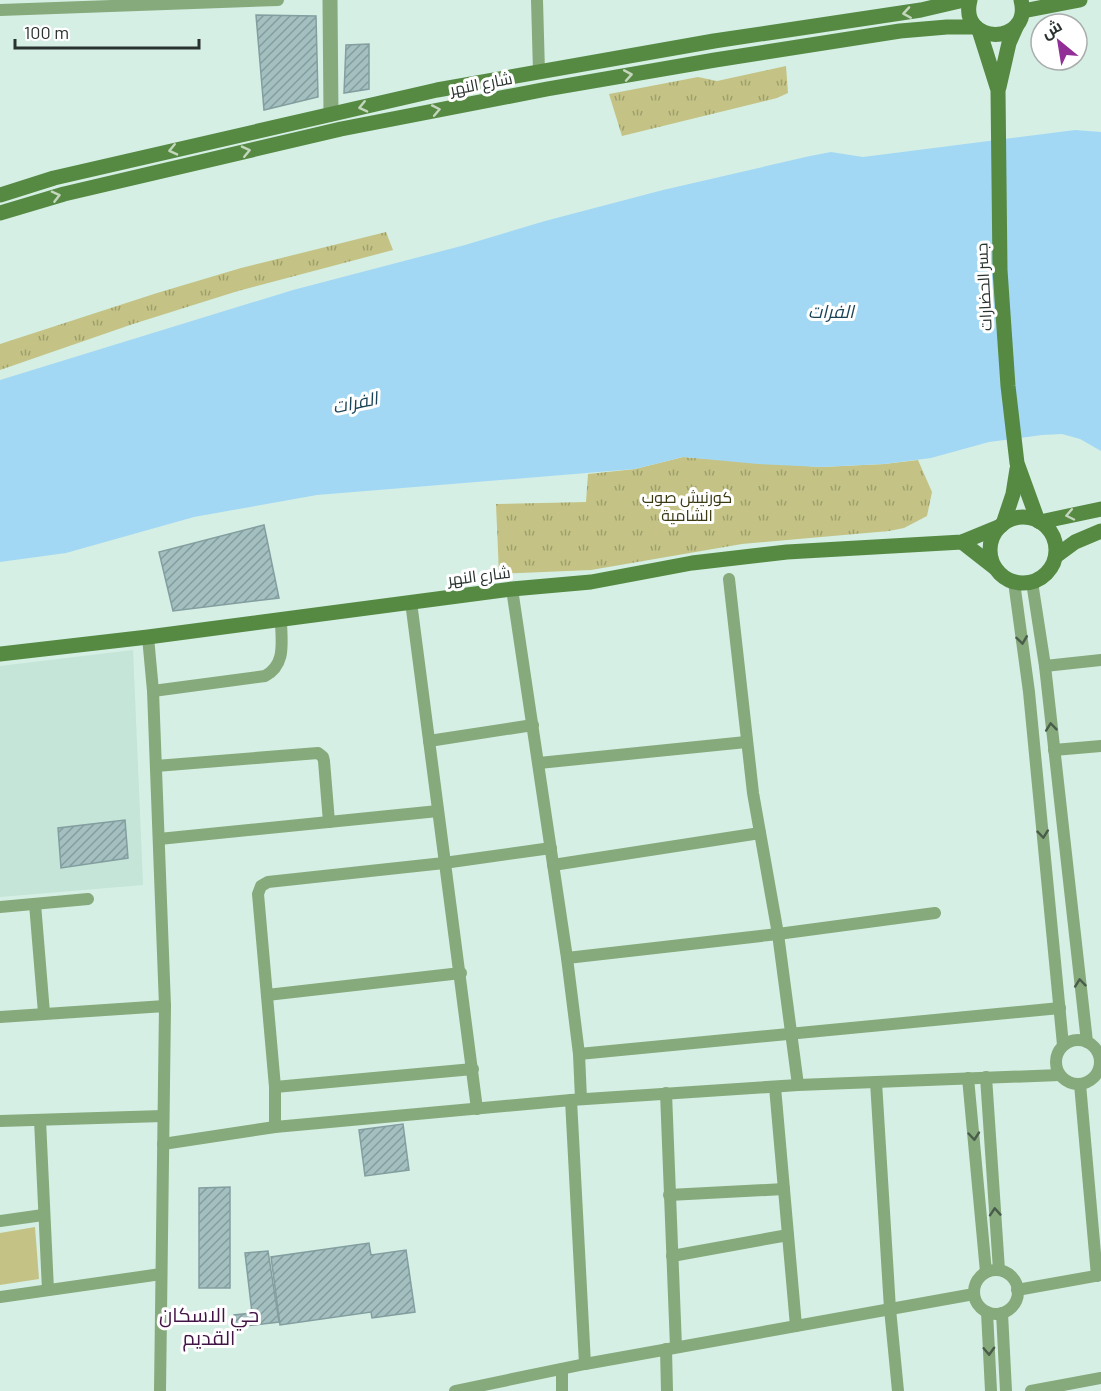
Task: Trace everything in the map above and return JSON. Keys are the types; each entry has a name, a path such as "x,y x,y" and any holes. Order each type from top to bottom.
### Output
{"main road":[{"name":"شارع النهر","path":"0,195 54,178 137,158 437,90 714,41 898,14 964,0"},
{"path":"970,0 969,13 978,28 998,90"},
{"name":"شارع النهر","path":"0,213 28,203 341,129 715,60 900,31 947,27 978,28 995,36 1011,31 1020,12 1080,0"},
{"path":"998,90 1009,43 1020,12"},
{"path":"714,41 715,60"},
{"name":"جسر الحضارات","path":"998,90 998,212 1003,328 1017,463"},
{"path":"137,158 142,175"},
{"path":"1017,463 1039,522 1048,529 1054,539 1056,556"},
{"path":"994,567 990,554 991,545 995,533 1002,525 1013,494 1017,463"},
{"path":"1002,525 1020,518 1039,522 1101,509"},
{"name":"شارع النهر","path":"0,654 512,589 591,582 692,563 787,552 962,542 1002,525"},
{"path":"962,542 1002,576 1014,582 1032,582 1048,572 1056,556 1075,542 1101,531"}],"street":[{"path":"0,10 278,0"},
{"path":"330,0 331,114"},
{"path":"537,0 539,72"},
{"path":"729,579 746,742 778,934 798,1085"},
{"path":"1014,582 1029,692 1060,1008 1063,1045 1056,1059 1060,1075 1069,1082 1091,1080"},
{"path":"1032,582 1045,666 1087,1042"},
{"path":"512,589 539,763 579,1054 576,1100 585,1364"},
{"path":"411,602 477,1109"},
{"path":"153,692 265,676 274,671 279,665 281,655 281,618"},
{"path":"148,637 153,692 165,1006 160,1391"},
{"path":"1045,666 1101,660"},
{"path":"429,741 533,724"},
{"path":"539,763 746,742"},
{"path":"1054,750 1101,746"},
{"path":"156,766 318,753 324,761 329,822"},
{"path":"159,839 438,811"},
{"path":"553,865 760,833"},
{"path":"276,1127 258,894 261,886 268,882 444,863 551,848"},
{"path":"0,907 88,899"},
{"path":"34,904 44,1013"},
{"path":"567,958 935,913"},
{"path":"267,995 461,974"},
{"path":"0,1017 165,1006"},
{"path":"579,1054 1060,1008"},
{"path":"1017,1290 1099,1275 1091,1080 1099,1068 1099,1053 1087,1042 1072,1040 1063,1045"},
{"path":"274,1087 473,1069"},
{"path":"163,1144 276,1127 666,1093 798,1085 1060,1075"},
{"path":"986,1077 993,1271"},
{"path":"968,1078 993,1271"},
{"path":"876,1082 890,1309 898,1391"},
{"path":"775,1087 796,1326"},
{"path":"666,1093 672,1256 668,1391"},
{"path":"0,1121 163,1116"},
{"path":"40,1120 48,1290"},
{"path":"669,1195 784,1189"},
{"path":"0,1221 43,1215"},
{"path":"672,1256 788,1235"},
{"path":"993,1271 1012,1277 1017,1290 1014,1304 1002,1313 987,1312 981,1308 974,1294 977,1281 993,1271"},
{"path":"0,1297 161,1275"},
{"path":"455,1391 585,1364 974,1294"},
{"path":"987,1312 991,1391"},
{"path":"1002,1313 1006,1391"},
{"path":"562,1369 562,1391"},
{"path":"1030,1391 1101,1378"}],"shaded area":[{"path":"133,650 143,885 0,897 0,666"}],"green space":[{"path":"786,66 788,93 777,98 622,136 609,94 698,77 717,81"},
{"path":"386,232 393,250 238,291 0,370 0,344 241,268"},
{"name":"كورنيش صوب الشامية","path":"683,457 821,467 918,460 932,492 927,516 904,528 889,531 742,544 591,570 499,574 496,504 586,502 588,474 635,469"},
{"path":"35,1227 39,1279 0,1285 0,1233"}],"water":[{"name":"الفرات","path":"1075,130 1101,132 1101,451 1080,439 1062,434 989,442 931,458 884,464 821,467 683,457 635,469 317,495 194,517 66,553 0,562 0,380 293,290 663,190 831,152 863,157"}],"building":[{"path":"256,15 316,16 318,97 264,110"},
{"path":"369,44 369,89 344,93 346,45"},
{"path":"264,525 279,598 173,611 159,552"},
{"path":"125,820 128,858 61,868 58,828"},
{"path":"403,1124 409,1170 365,1176 359,1130"},
{"path":"230,1187 230,1288 199,1288 199,1188"},
{"path":"369,1243 371,1255 406,1250 415,1312 372,1318 371,1312 280,1325 271,1257"},
{"path":"268,1251 279,1322 236,1327 234,1315 252,1313 245,1253"}],"district":[{"name":"حي الاسكان القديم","path":"209,1326"}]}
